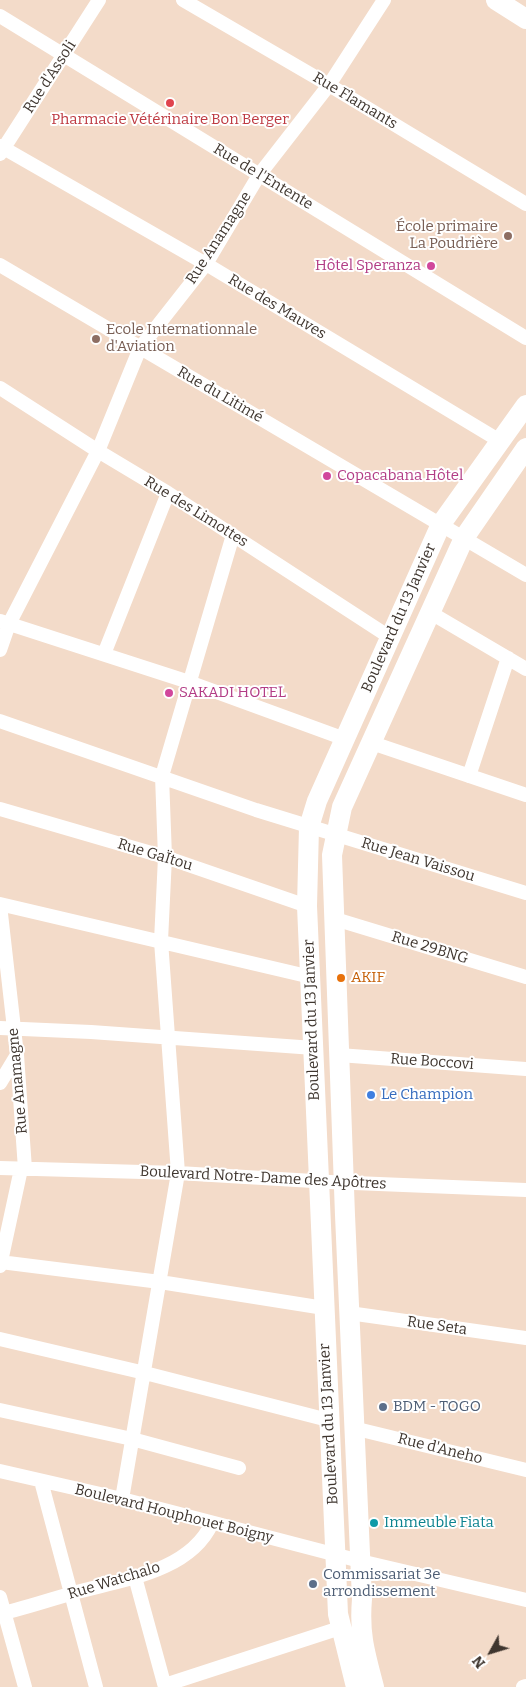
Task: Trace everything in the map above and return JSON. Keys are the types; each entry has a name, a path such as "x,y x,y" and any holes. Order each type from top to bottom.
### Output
{"highway":[{"path":"496,0 526,19"},
{"name":"Boulevard du 13 Janvier","path":"374,1687 361,1637 328,1420 307,906 309,827 317,801 441,524 526,404"},
{"name":"Boulevard du 13 Janvier","path":"356,1687 340,1628 348,1558 353,1428 332,855 342,807 464,538 524,454"}],"street":[{"name":"Rue d'Assoli","path":"1,150 99,0"},
{"name":"Rue Flamants","path":"183,0 329,84 526,204"},
{"name":"Rue Anamagne","path":"0,650 5,623 98,451 140,348 206,264 259,175 329,84 384,0"},
{"name":"Rue de l'Entente","path":"0,16 526,338"},
{"name":"Rue des Mauves","path":"1,150 206,264 500,441"},
{"name":"Rue du Litimé","path":"0,266 526,575"},
{"name":"Rue des Limottes","path":"0,388 98,451 168,492 391,638"},
{"path":"104,654 168,492"},
{"path":"122,1499 178,1173 161,941 165,857 162,776 233,535"},
{"path":"431,613 526,669"},
{"path":"5,623 189,682 345,738"},
{"path":"469,776 508,658"},
{"name":"Rue Jean Vaissou","path":"0,720 309,827 526,893"},
{"path":"372,743 526,795"},
{"name":"Rue GaÏtou","path":"0,809 165,857 307,906"},
{"name":"Rue Anamagne","path":"0,904 7,1029 17,1056 23,1169 0,1266"},
{"path":"0,904 311,977"},
{"name":"Rue 29BNG","path":"335,919 526,977"},
{"path":"7,1029 91,1032 314,1048"},
{"name":"Rue Boccovi","path":"339,1055 526,1069"},
{"path":"0,1083 17,1056"},
{"name":"Boulevard Notre-Dame des Apôtres","path":"0,1168 178,1173 526,1190"},
{"path":"0,1262 160,1282 324,1308"},
{"name":"Rue Seta","path":"349,1313 526,1338"},
{"path":"0,1339 144,1373 328,1420"},
{"path":"0,1410 132,1439 238,1468"},
{"name":"Rue d'Aneho","path":"353,1428 526,1470"},
{"name":"Boulevard Houphouet Boigny","path":"0,1471 122,1499 348,1558 526,1600"},
{"path":"41,1481 96,1687"},
{"name":"Rue Watchalo","path":"3,1614 135,1577 171,1564 207,1533 212,1523"},
{"path":"135,1577 165,1686 340,1628"},
{"path":"0,1596 3,1614 25,1687"}],"place":[{"name":"Pharmacie Vétérinaire Bon Berger","path":"170,103"},
{"name":"École primaire La Poudrière","path":"508,236"},
{"name":"Hôtel Speranza","path":"431,266"},
{"name":"Ecole Internationnale d'Aviation","path":"96,339"},
{"name":"Copacabana Hôtel","path":"327,476"},
{"name":"SAKADI HOTEL","path":"169,693"},
{"name":"AKIF","path":"341,978"},
{"name":"Le Champion","path":"371,1095"},
{"name":"BDM - TOGO","path":"383,1407"},
{"name":"Immeuble Fiata","path":"374,1523"},
{"name":"Commissariat 3e arrondissement","path":"313,1584"}]}
